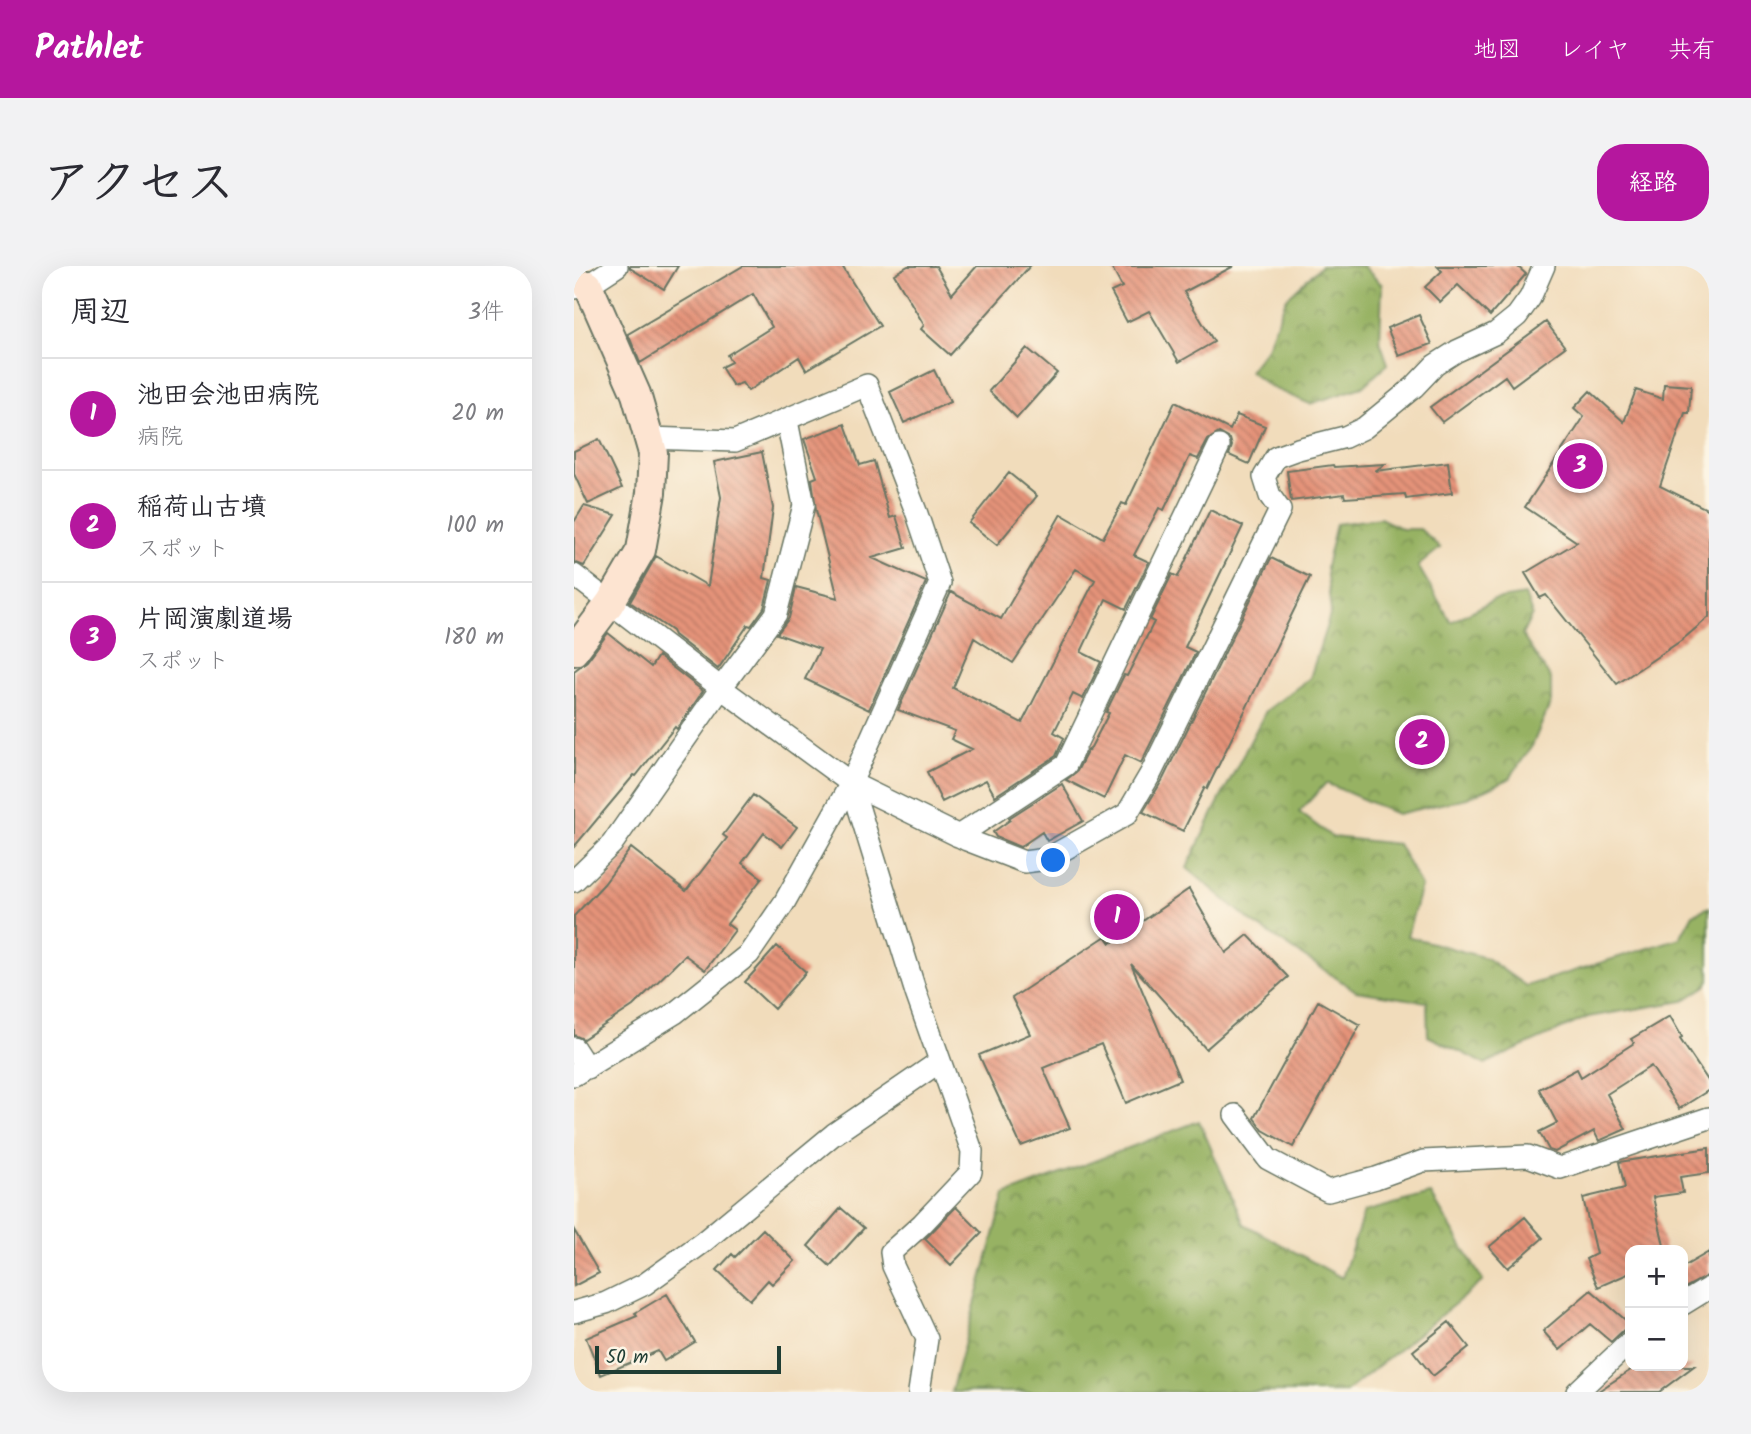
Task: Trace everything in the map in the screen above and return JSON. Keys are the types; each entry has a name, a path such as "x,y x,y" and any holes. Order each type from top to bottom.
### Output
{"street":[{"path":"574,651 610,603 641,550 651,493 653,453 636,394 581,286 617,266"},
{"path":"574,575 851,783 958,836 1024,862 1047,859 1127,814 1151,773 1280,510 1270,496 1264,477 1276,457 1345,437 1364,428 1414,387 1435,365 1496,332 1517,316 1530,298 1544,266"},
{"path":"574,1048 580,1072 675,1013 749,954 784,903 851,783 940,583 917,514 867,385 735,441 649,438"},
{"path":"574,881 612,844 776,614 804,505 787,421"},
{"path":"958,836 1066,765 1219,446"},
{"path":"851,783 939,1062 953,1093 972,1151 971,1172 922,1224 891,1252 893,1266 928,1339 919,1392"},
{"path":"574,1312 606,1303 645,1284 702,1243 834,1134 939,1062"},
{"path":"1235,1115 1269,1159 1328,1191 1423,1161 1528,1156 1560,1168 1709,1118"},
{"path":"1688,1301 1709,1287"},
{"path":"1577,1392 1625,1347"}],"green space":[{"path":"1321,266 1363,266 1382,285 1380,341 1388,364 1362,387 1310,404 1270,387 1249,371 1267,348 1286,299"},
{"path":"1380,518 1402,529 1420,529 1440,548 1418,566 1451,622 1494,600 1525,595 1532,615 1522,635 1551,679 1551,702 1532,746 1509,779 1467,798 1397,814 1326,783 1299,812 1332,837 1398,844 1421,886 1407,936 1486,958 1526,986 1680,938 1693,914 1709,907 1709,980 1706,986 1683,1001 1588,1017 1485,1064 1428,1036 1427,1002 1356,991 1252,922 1187,868 1266,711 1310,678 1331,612 1326,567 1336,524"},
{"path":"1199,1121 1244,1224 1342,1278 1364,1212 1431,1194 1483,1281 1346,1392 951,1392 1005,1195"}],"building":[{"path":"630,266 678,266 664,289"},
{"path":"743,266 842,266 880,326 806,370 799,357 748,391 742,383 733,386 721,367 731,362 727,355 772,327 753,294 640,363 628,334"},
{"path":"908,266 936,266 952,294 977,266 1030,266 950,355 921,329 924,325 894,274"},
{"path":"1111,266 1234,266 1184,292 1214,342 1179,362 1149,311 1127,322 1111,292 1122,287"},
{"path":"1437,266 1517,266 1526,274 1490,316 1458,285 1440,302 1425,287 1442,271"},
{"path":"1419,315 1432,344 1399,356 1387,328"},
{"path":"1546,322 1565,347 1512,386 1505,376 1442,422 1430,407"},
{"path":"1027,348 1057,373 1017,418 989,391"},
{"path":"934,370 950,402 904,423 890,392"},
{"path":"1664,384 1691,386 1689,413 1685,413 1660,486 1709,510 1709,617 1682,640 1617,684 1546,595 1540,598 1525,573 1577,542 1525,507 1584,417 1574,408 1590,391 1624,422 1636,390 1663,399"},
{"path":"1175,402 1230,430 1237,415 1265,426 1249,464 1229,455 1232,446 1230,439 1219,433 1208,440 1198,459 1190,456 1164,510 1159,508 1134,555 1149,562 1126,609 1106,599 1081,652 1101,662 1083,699 1073,694 1054,732 1064,738 1056,756 995,796 986,780 942,802 927,772 972,749 951,739 955,731 898,710 951,592 1001,619 1061,514 1103,538 1122,503 1126,505","holes":["1076,569 1095,580 1022,723 953,688 974,638 1013,663"]},
{"path":"845,424 860,465 874,461 890,518 896,516 906,548 872,558 926,582 869,710 805,679 820,649 777,634 789,618 796,587 838,598 816,510 812,479 817,477 804,439"},
{"path":"599,439 622,488 588,504 574,474 574,451"},
{"path":"762,452 773,508 764,578 771,580 764,608 751,626 748,625 718,669 672,631 630,602 656,556 708,586 721,497 714,462"},
{"path":"1448,462 1452,493 1406,499 1405,494 1345,498 1344,494 1291,501 1287,471 1333,465 1385,464 1375,471"},
{"path":"1009,473 1037,496 997,545 969,523"},
{"path":"584,506 616,515 584,566 574,562 574,522"},
{"path":"1210,510 1243,526 1185,647 1196,652 1141,763 1125,755 1104,799 1066,780 1077,771 1089,751 1109,713 1106,712 1124,675 1127,676 1154,622 1150,620 1172,574 1178,577"},
{"path":"1271,558 1310,577 1207,789 1205,787 1183,831 1143,812 1163,779"},
{"path":"608,633 651,667 658,656 703,691 677,729 675,727 574,847 574,671 587,661"},
{"path":"1062,784 1083,821 1047,841 1042,832 1020,847 996,837 993,832 1010,820 1009,818"},
{"path":"753,795 797,827 782,847 764,833 742,863 762,878 727,924 735,930 705,970 685,955 633,1006 583,1039 574,1035 574,916 604,884 631,848 686,891 727,838 723,835"},
{"path":"1189,889 1226,953 1248,935 1288,977 1206,1049 1131,964 1180,1080 1126,1103 1101,1044 1043,1068 1070,1128 1021,1146 979,1055 1030,1034 1012,998 1106,936 1111,943"},
{"path":"777,946 806,972 774,1009 745,982"},
{"path":"1318,1001 1360,1025 1293,1147 1263,1130 1254,1118"},
{"path":"1670,1016 1682,1037 1680,1039 1709,1082 1709,1090 1679,1109 1651,1066 1607,1094 1626,1129 1599,1141 1594,1131 1555,1152 1549,1150 1539,1132 1557,1123 1539,1089 1577,1069 1581,1077 1634,1043 1631,1039"},
{"path":"1709,1148 1709,1173 1680,1177 1683,1193 1653,1197 1664,1245 1625,1245 1625,1275 1598,1287 1586,1259 1596,1254 1583,1198 1625,1188 1619,1162"},
{"path":"956,1207 982,1233 951,1265 925,1239"},
{"path":"841,1208 864,1228 830,1266 808,1246"},
{"path":"1525,1217 1543,1238 1508,1268 1489,1247"},
{"path":"763,1229 795,1261 772,1284 768,1280 750,1300 717,1270 732,1254 735,1257"},
{"path":"574,1230 599,1273 574,1286"},
{"path":"1709,1252 1709,1275 1688,1286 1688,1264"},
{"path":"1591,1290 1625,1320 1625,1329 1611,1342 1590,1324 1560,1350 1543,1331"},
{"path":"667,1294 695,1342 664,1361 658,1351 601,1375 586,1338 637,1316 635,1313"},
{"path":"1449,1322 1469,1347 1433,1376 1413,1351"},
{"path":"1629,1371 1687,1371 1659,1392 1597,1392"}],"place":[{"name":"片岡演劇道場","path":"1580,466"},
{"name":"稲荷山古墳","path":"1422,742"},
{"name":"池田会池田病院","path":"1117,917"}]}
